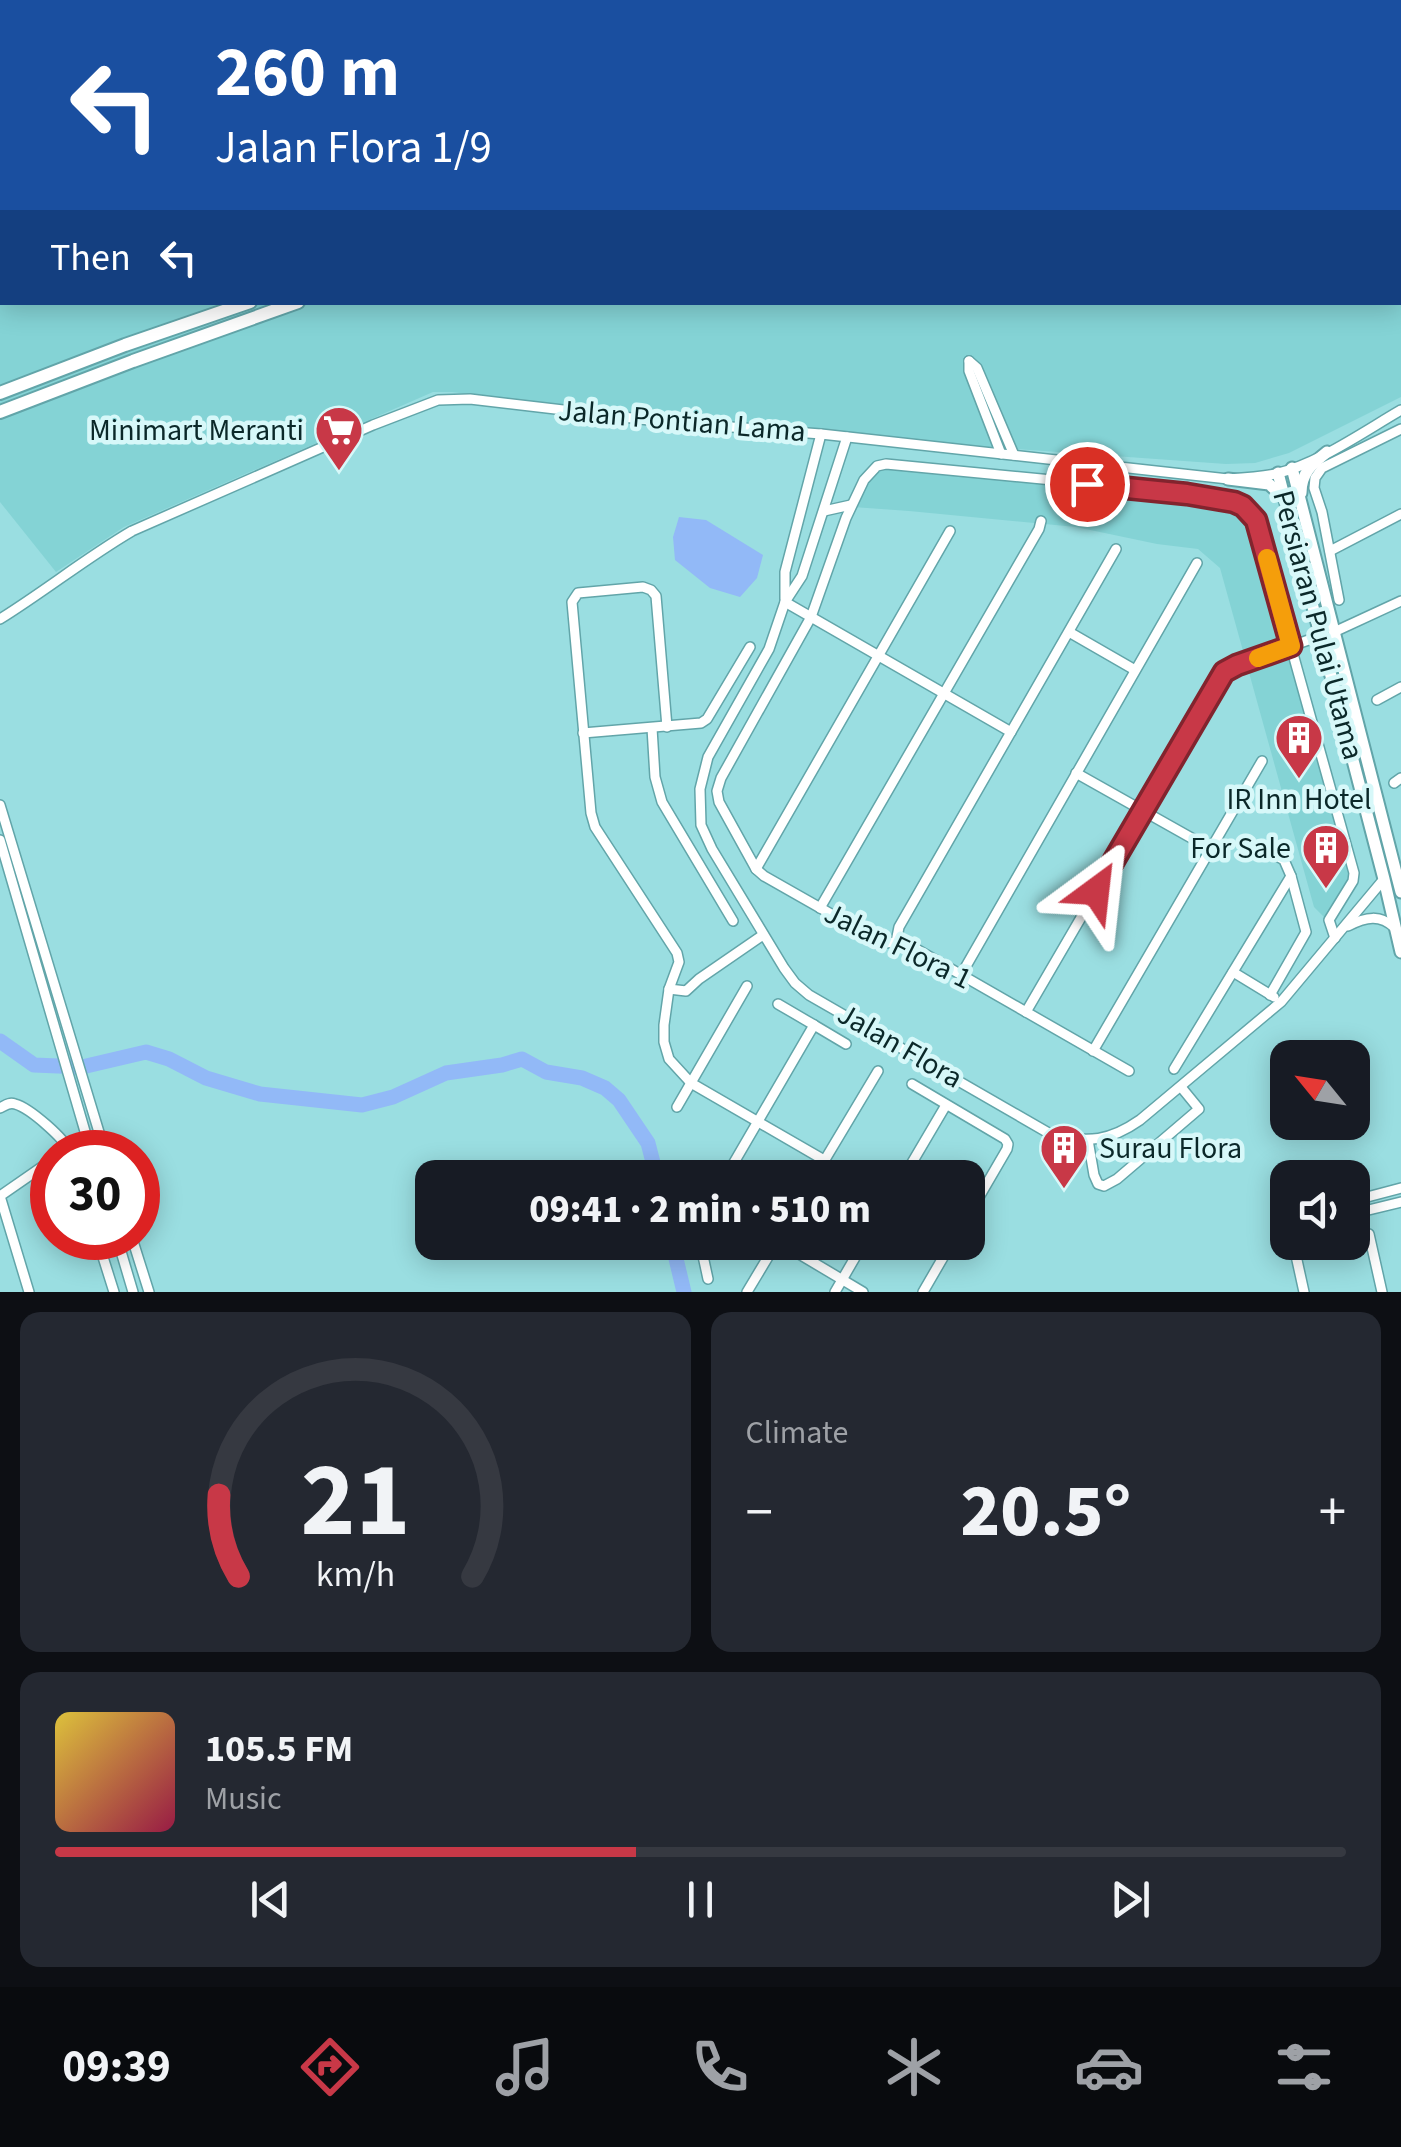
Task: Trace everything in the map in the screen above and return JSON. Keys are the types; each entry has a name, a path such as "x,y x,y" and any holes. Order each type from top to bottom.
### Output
{"highway":[{"path":"0,394 241,305"},
{"path":"0,412 290,305"}],"main road":[{"path":"1302,507 1302,476 1328,452"},
{"name":"Persiaran Pulai Utama","path":"1292,468 1398,863 1401,892"},
{"name":"Persiaran Pulai Utama","path":"1278,473 1401,952"},
{"path":"1228,479 1269,484 1277,489 1286,506"},
{"path":"1320,636 1334,632"}],"street":[{"path":"1001,454 968,371 969,361 977,368 1014,455"},
{"name":"Jalan Pontian Lama","path":"0,619 132,531 438,400 470,398 666,422 821,434 1228,479 1292,468 1401,410"},
{"path":"1339,600 1314,488 1317,474 1401,428"},
{"name":"Jalan Flora","path":"785,602 785,572 821,434"},
{"name":"Jalan Flora","path":"848,437 802,576 785,602 769,649 708,757 700,789 702,825 712,850 795,983 1052,1135 1088,1140"},
{"path":"810,617 847,506 877,466 1187,494 1243,506 1256,520 1354,874 1329,920 1335,938"},
{"path":"832,484 836,499 847,506"},
{"path":"824,511 847,506"},
{"path":"1330,551 1401,514"},
{"path":"820,908 1041,522"},
{"path":"756,869 950,530"},
{"path":"896,942 899,928 1116,549"},
{"path":"961,974 1197,563"},
{"path":"668,726 656,596 643,587 578,593 572,602 588,800 596,826 679,962 669,989 666,1054 691,1083 824,1160 878,1070"},
{"path":"1334,632 1401,601"},
{"path":"785,602 1011,732"},
{"name":"Jalan Flora 1","path":"810,617 718,790 720,802 756,869 882,943 904,942 1128,1072"},
{"path":"1069,632 1136,670"},
{"path":"1026,1012 1224,672 1320,636"},
{"path":"584,733 701,724 750,648"},
{"path":"1377,700 1401,687"},
{"path":"652,728 655,777 662,802 733,921"},
{"path":"1093,1051 1262,761"},
{"path":"1076,773 1211,849"},
{"path":"0,805 85,1130"},
{"path":"0,840 65,1044 81,1076 98,1130"},
{"path":"1266,850 1284,860 1306,932 1270,995"},
{"path":"1174,1068 1291,876"},
{"path":"1180,1087 1199,1108 1117,1179 1104,1186 1098,1184 1088,1140 1121,1134 1281,1002 1384,879"},
{"path":"1343,928 1374,917 1395,928"},
{"path":"669,989 686,991 764,935"},
{"path":"1232,972 1281,1002"},
{"path":"677,1107 748,986"},
{"path":"778,1004 846,1044"},
{"path":"735,1160 814,1025"},
{"path":"912,1084 1005,1139 1006,1149 985,1186"},
{"path":"0,1108 14,1103 51,1130"},
{"path":"913,1160 946,1104"},
{"path":"30,1175 0,1196 30,1292"},
{"path":"1370,1196 1401,1188"},
{"path":"1370,1210 1401,1202"},
{"path":"1370,1238 1382,1292"},
{"path":"104,1260 114,1292"},
{"path":"124,1260 134,1292"},
{"path":"139,1260 149,1292"},
{"path":"704,1260 708,1279"},
{"path":"747,1292 767,1260"},
{"path":"808,1260 863,1292"},
{"path":"835,1292 854,1260"},
{"path":"923,1292 942,1260"},
{"path":"1296,1260 1304,1292"}],"shaded area":[{"path":"0,305 1401,305 1401,397 1289,453 1255,463 987,447 433,392 124,527 56,572 0,502"},
{"path":"876,463 1234,499 1254,512 1357,872 1326,919 1314,907 1220,568 1198,549 1076,527 853,507"},
{"path":"679,517 706,520 763,555 757,578 740,597 710,588 675,560 673,537"}],"waterway":[{"path":"0,1041 34,1065 82,1067 146,1052 206,1078 260,1094 362,1105 393,1097 446,1073 522,1059 546,1072 582,1078 605,1088 619,1100 648,1143 652,1160"},
{"path":"676,1260 684,1292"}],"slow traffic":[{"path":"1258,658 1291,646 1267,558"}],"place":[{"name":"Minimart Meranti","path":"339,472"},
{"name":"IR Inn Hotel","path":"1299,780"},
{"name":"For Sale","path":"1326,890"},
{"name":"Surau Flora","path":"1064,1190"}],"route":[{"path":"1087,484 1187,494 1243,506 1256,520 1291,646 1224,672 1096,891"}]}
